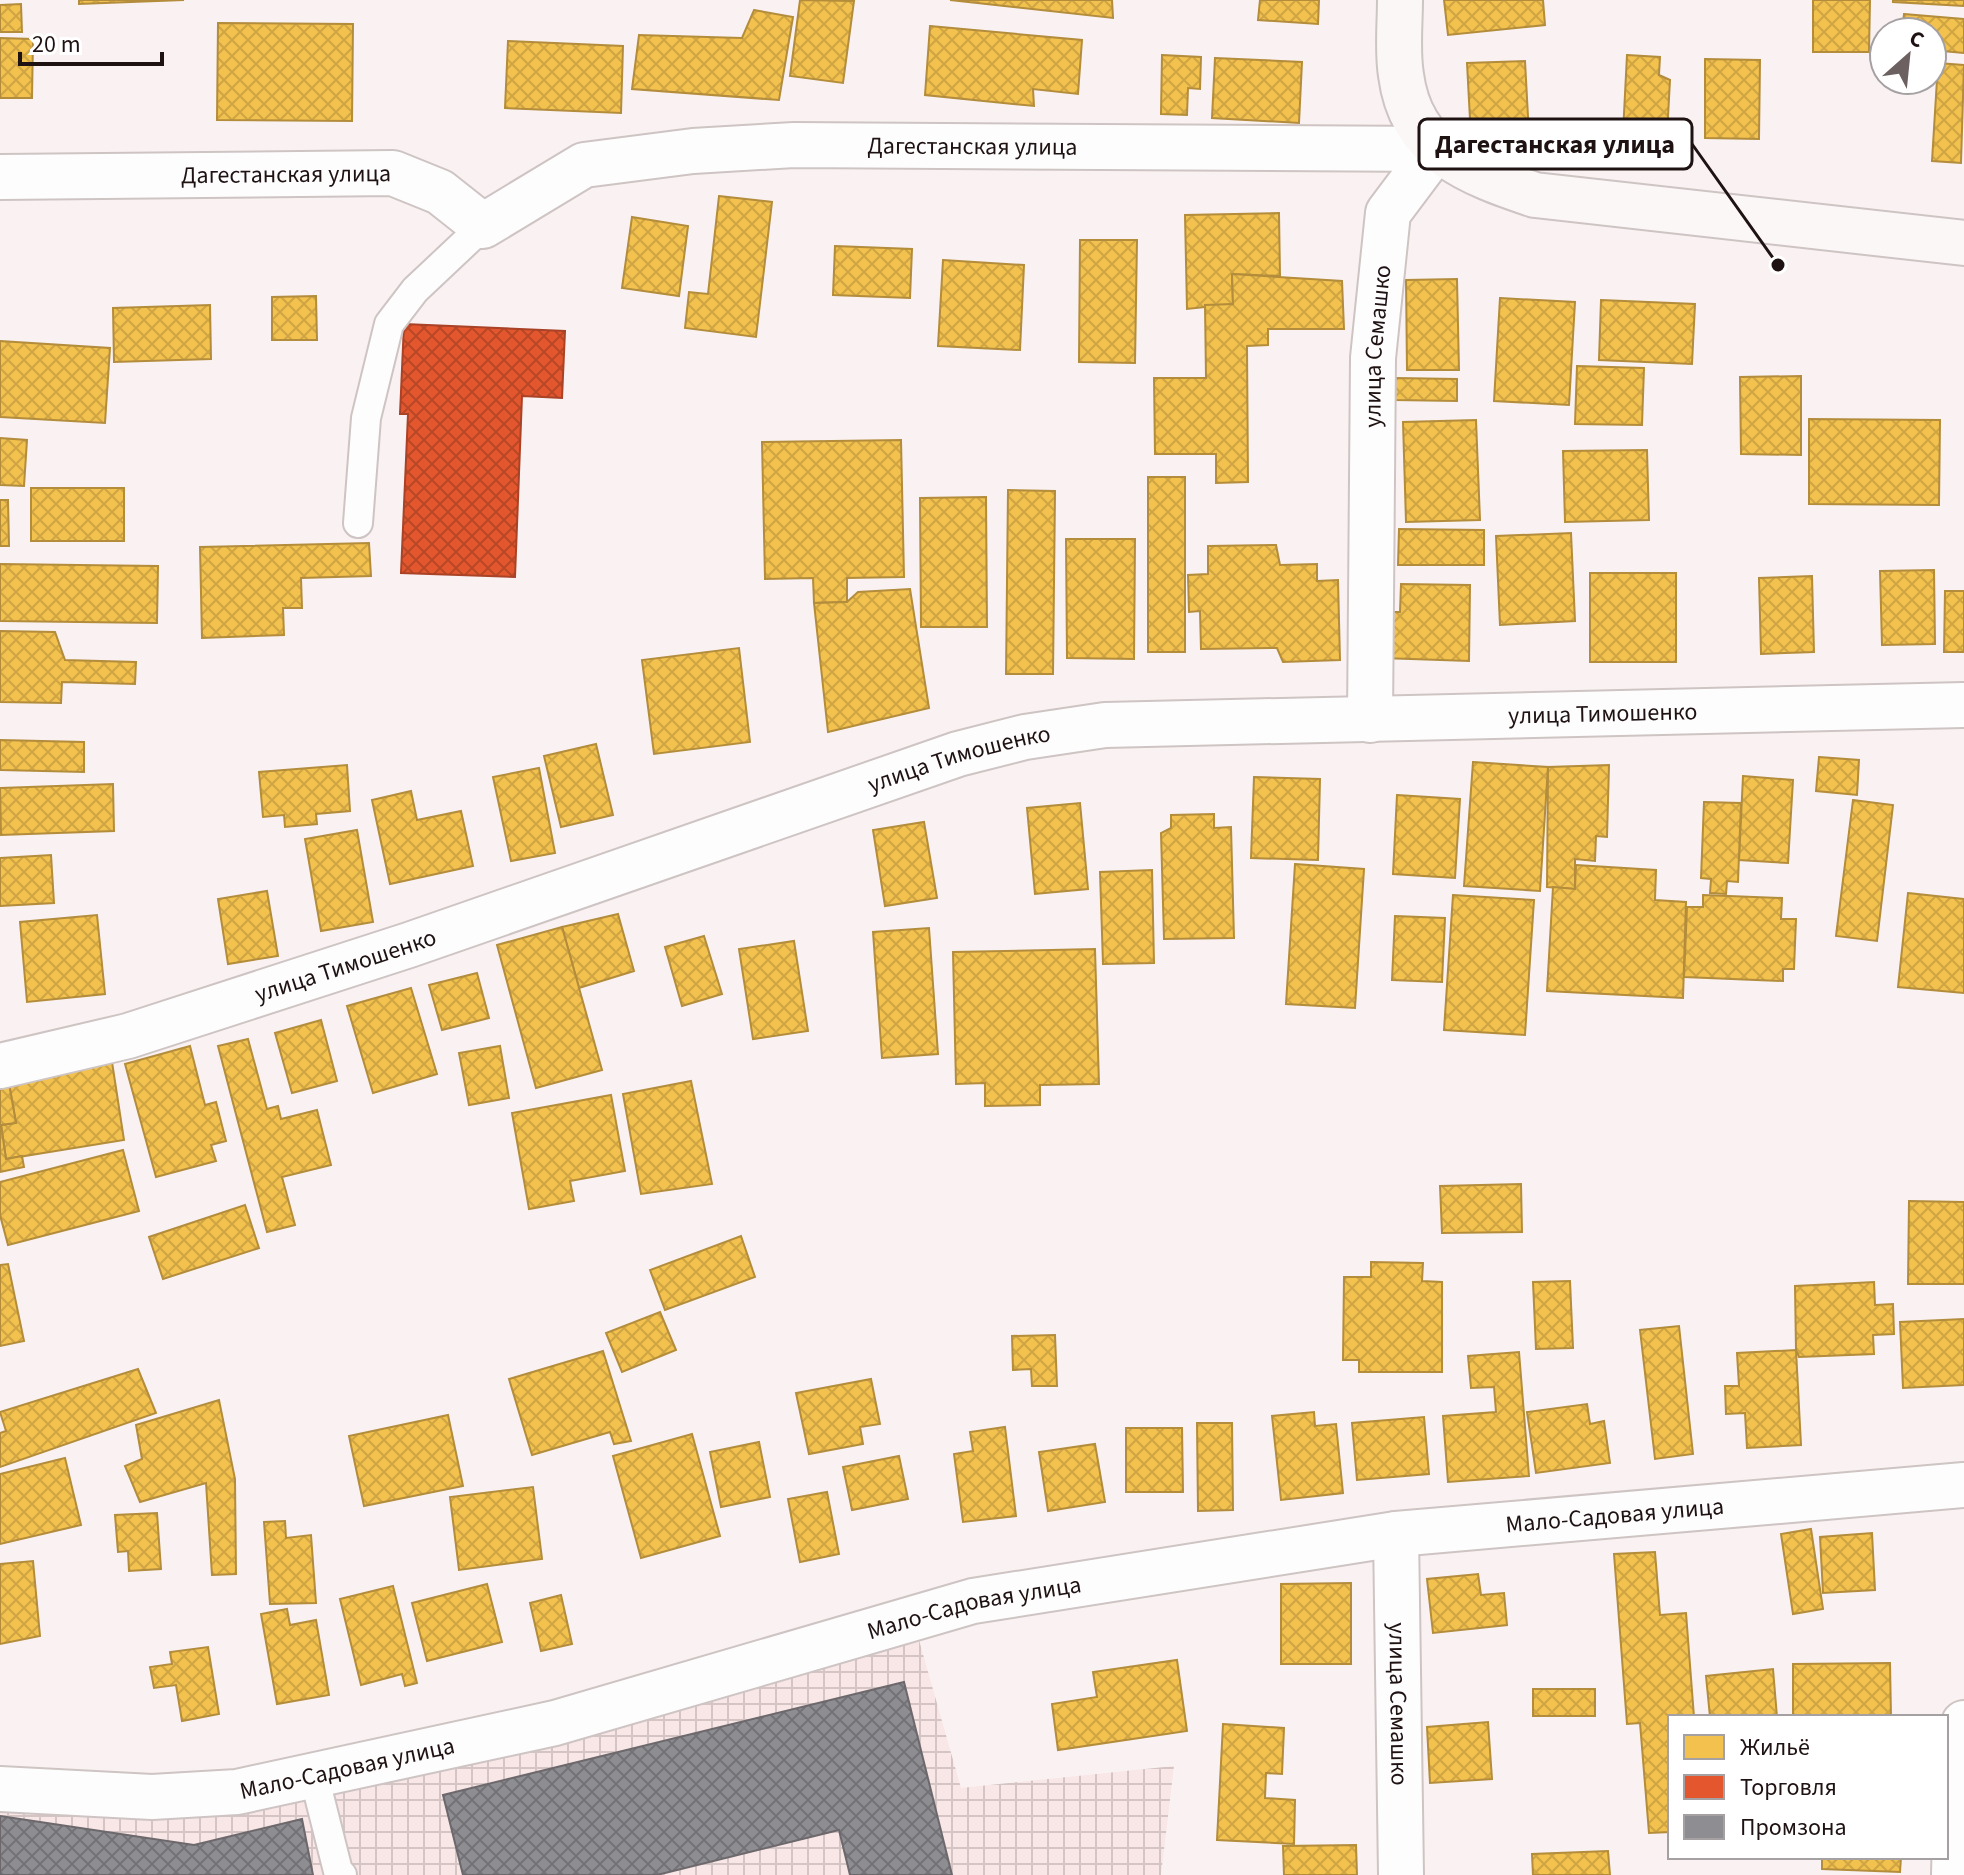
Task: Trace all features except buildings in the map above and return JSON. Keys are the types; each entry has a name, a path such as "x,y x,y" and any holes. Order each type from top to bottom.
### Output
{"street":[{"path":"1400,0 1401,76 1418,126 1436,149 1472,174 1535,195 1964,243"},
{"name":"Дагестанская улица","path":"0,177 393,173 440,192 483,226 584,165 693,151 794,145 1436,149"},
{"name":"улица Семашко","path":"1370,720 1373,358 1388,213 1436,149"},
{"name":"улица Тимошенко","path":"0,1066 128,1036 409,945 958,754 1025,737 1105,725 1964,705"},
{"name":"Мало-Садовая улица","path":"0,1789 152,1797 237,1792 555,1723 973,1601 1396,1534 1964,1485"},
{"name":"улица Семашко","path":"1396,1534 1401,1875"},
{"path":"1954,1875 1956,1793 1964,1723"}],"lane":[{"path":"358,523 366,418 389,324 415,290 483,226"},
{"path":"314,1776 338,1871 342,1875"}],"shaded area":[{"path":"919,1640 961,1788 1174,1766 1161,1875 0,1875 0,1808 194,1818 418,1775"}],"place":[{"name":"Дагестанская улица","path":"1778,265"}]}
